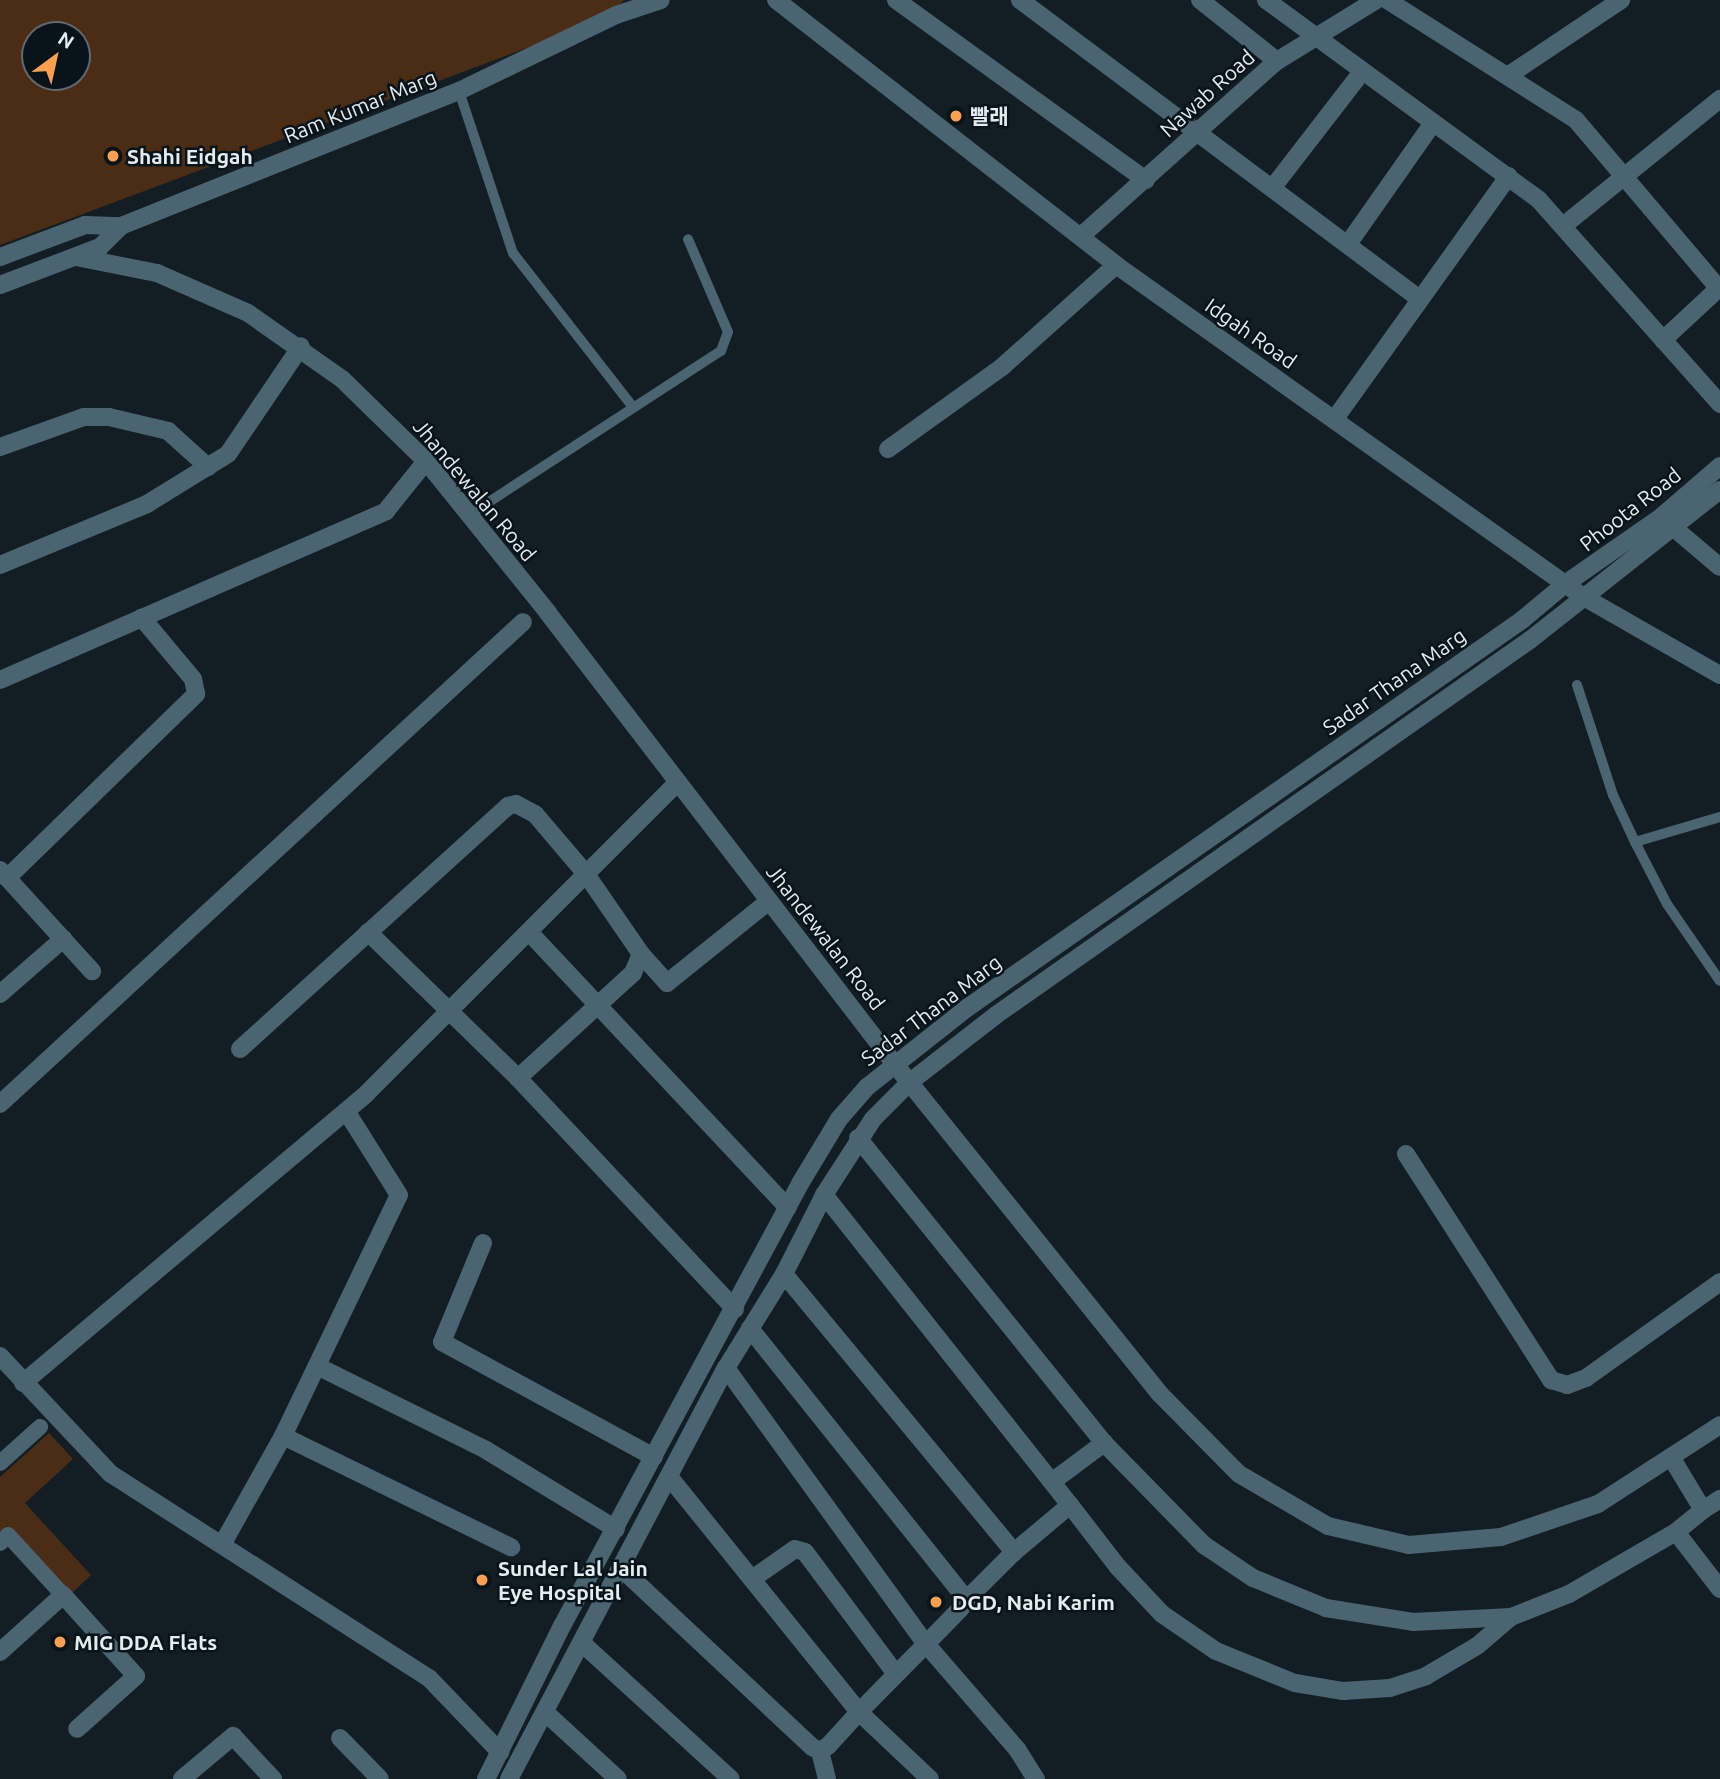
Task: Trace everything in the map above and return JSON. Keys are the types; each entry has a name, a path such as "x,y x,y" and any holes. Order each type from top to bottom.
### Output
{"street":[{"name":"Ram Kumar Marg","path":"0,285 100,247 121,226 459,92 621,8 662,0"},
{"name":"Idgah Road","path":"776,0 984,165 1116,265 1564,584 1720,676"},
{"path":"896,0 1146,180"},
{"path":"1020,0 1199,131 1420,299"},
{"path":"1200,0 1277,61"},
{"path":"1266,0 1361,73 1509,176 1563,226 1663,340 1714,384 1720,404"},
{"name":"Nawab Road","path":"1081,236 1277,61 1376,0"},
{"path":"1387,0 1576,120 1719,288 1663,340"},
{"path":"1509,75 1621,0"},
{"path":"1273,187 1361,73"},
{"path":"1563,226 1720,99"},
{"path":"1348,244 1433,123"},
{"path":"1334,420 1509,176"},
{"path":"0,257 85,225 121,226"},
{"name":"Jhandewalan Road","path":"76,257 126,263 196,287 301,346 342,379 426,461 893,1062 1160,1394 1239,1474 1328,1526 1409,1545 1501,1537 1598,1504 1720,1425"},
{"path":"888,449 1002,367 1116,265"},
{"path":"0,565 148,504 208,467 240,440 301,346"},
{"path":"0,447 84,417 108,417 168,432 208,467"},
{"path":"0,680 386,510 426,461"},
{"name":"Phoota Road","path":"1582,596 1667,524 1720,466"},
{"name":"Phoota Road","path":"1564,584 1720,490"},
{"path":"1667,524 1720,567"},
{"name":"Sadar Thana Marg","path":"486,1779 654,1457 839,1119 893,1062 1522,620 1564,584"},
{"name":"Sadar Thana Marg","path":"509,1779 547,1714 623,1570 726,1367 784,1274 824,1195 858,1138 910,1082 996,1015 1530,640 1582,596"},
{"path":"92,971 4,874 196,694 193,679 142,618"},
{"path":"0,1104 523,622"},
{"path":"23,1382 346,1111 678,782"},
{"path":"240,1049 508,806 524,805 535,814 586,874 641,954 667,983 769,901"},
{"path":"368,932 518,1078 734,1309"},
{"path":"529,932 788,1208"},
{"path":"0,993 63,939"},
{"path":"518,1078 596,1004 634,973 641,954"},
{"path":"223,1544 283,1436 399,1195 346,1111"},
{"path":"858,1138 1104,1443 1204,1545 1253,1578 1326,1608 1413,1622 1511,1617 1569,1594 1676,1532 1720,1499"},
{"path":"1406,1154 1551,1380 1567,1385 1586,1378 1720,1282"},
{"path":"824,1195 1070,1505 1162,1614 1216,1651 1295,1683 1343,1691 1390,1688 1437,1670 1477,1646 1511,1617"},
{"path":"483,1243 442,1342 654,1457"},
{"path":"784,1274 1014,1552"},
{"path":"750,1328 964,1602"},
{"path":"0,1356 111,1474 429,1678 500,1752"},
{"path":"317,1366 486,1450 616,1529"},
{"path":"726,1367 926,1644 1017,1749 1035,1779"},
{"path":"0,1463 40,1427"},
{"path":"283,1436 511,1546"},
{"path":"1053,1481 1104,1443"},
{"path":"1671,1457 1703,1510"},
{"path":"670,1478 859,1712 930,1779"},
{"path":"820,1751 1014,1552 1070,1505"},
{"path":"1676,1532 1720,1589"},
{"path":"0,1543 8,1535 136,1675 77,1729"},
{"path":"752,1579 799,1549 896,1674"},
{"path":"623,1570 820,1751 827,1779"},
{"path":"0,1652 63,1595"},
{"path":"583,1644 731,1779"},
{"path":"547,1714 618,1779"},
{"path":"182,1779 233,1737 273,1779"},
{"path":"340,1738 380,1779"}],"lane":[{"path":"459,92 513,253 633,407"},
{"path":"469,515 713,358 728,341 688,239"},
{"path":"1577,685 1613,795 1635,842 1667,904 1720,981"},
{"path":"1635,842 1720,817"}],"shaded area":[{"name":"Shahi Eidgah","path":"0,0 624,0 607,18 0,245"},
{"path":"49,1433 73,1459 25,1503 91,1575 70,1595 7,1526 0,1531 0,1477"}],"place":[{"name":"빨래","path":"956,116"},
{"name":"Shahi Eidgah","path":"113,156"},
{"name":"Sunder Lal Jain Eye Hospital","path":"482,1580"},
{"name":"DGD, Nabi Karim","path":"936,1602"},
{"name":"MIG DDA Flats","path":"60,1642"}]}
